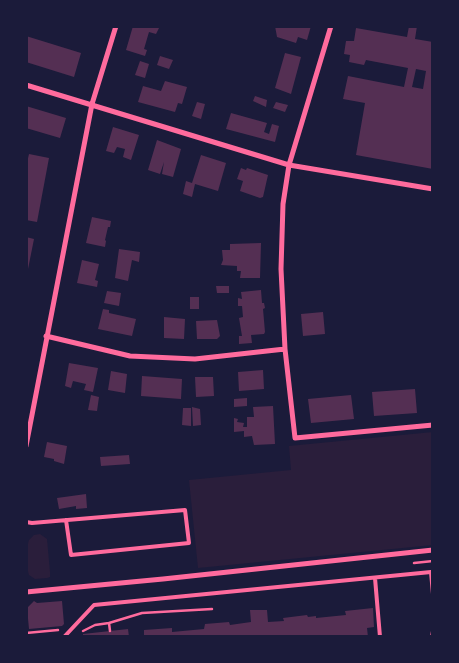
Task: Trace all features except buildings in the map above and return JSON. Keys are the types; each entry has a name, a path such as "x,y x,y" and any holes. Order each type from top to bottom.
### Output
{"street":[{"path":"26,446 92,104 116,26"},
{"path":"331,26 289,165 283,204 280,269 285,349 295,438 433,425"},
{"path":"26,85 289,165 433,189"},
{"path":"46,336 130,356 195,359 285,349"},
{"path":"26,592 433,550"}],"lane":[{"path":"26,522 185,510 188,543 71,555 66,520"},
{"path":"64,637 94,605 430,572 433,594"},
{"path":"375,578 380,637"},
{"path":"432,637 433,632"}],"path":[{"path":"81,632 95,625 109,623 142,613 212,609"},
{"path":"109,623 110,631"},
{"path":"26,632 64,629"}],"shaded area":[{"path":"433,432 433,545 198,568 189,480 291,470 289,446"},
{"path":"40,534 47,539 50,577 35,579 29,575 27,568 27,547 29,540 34,535"}]}
